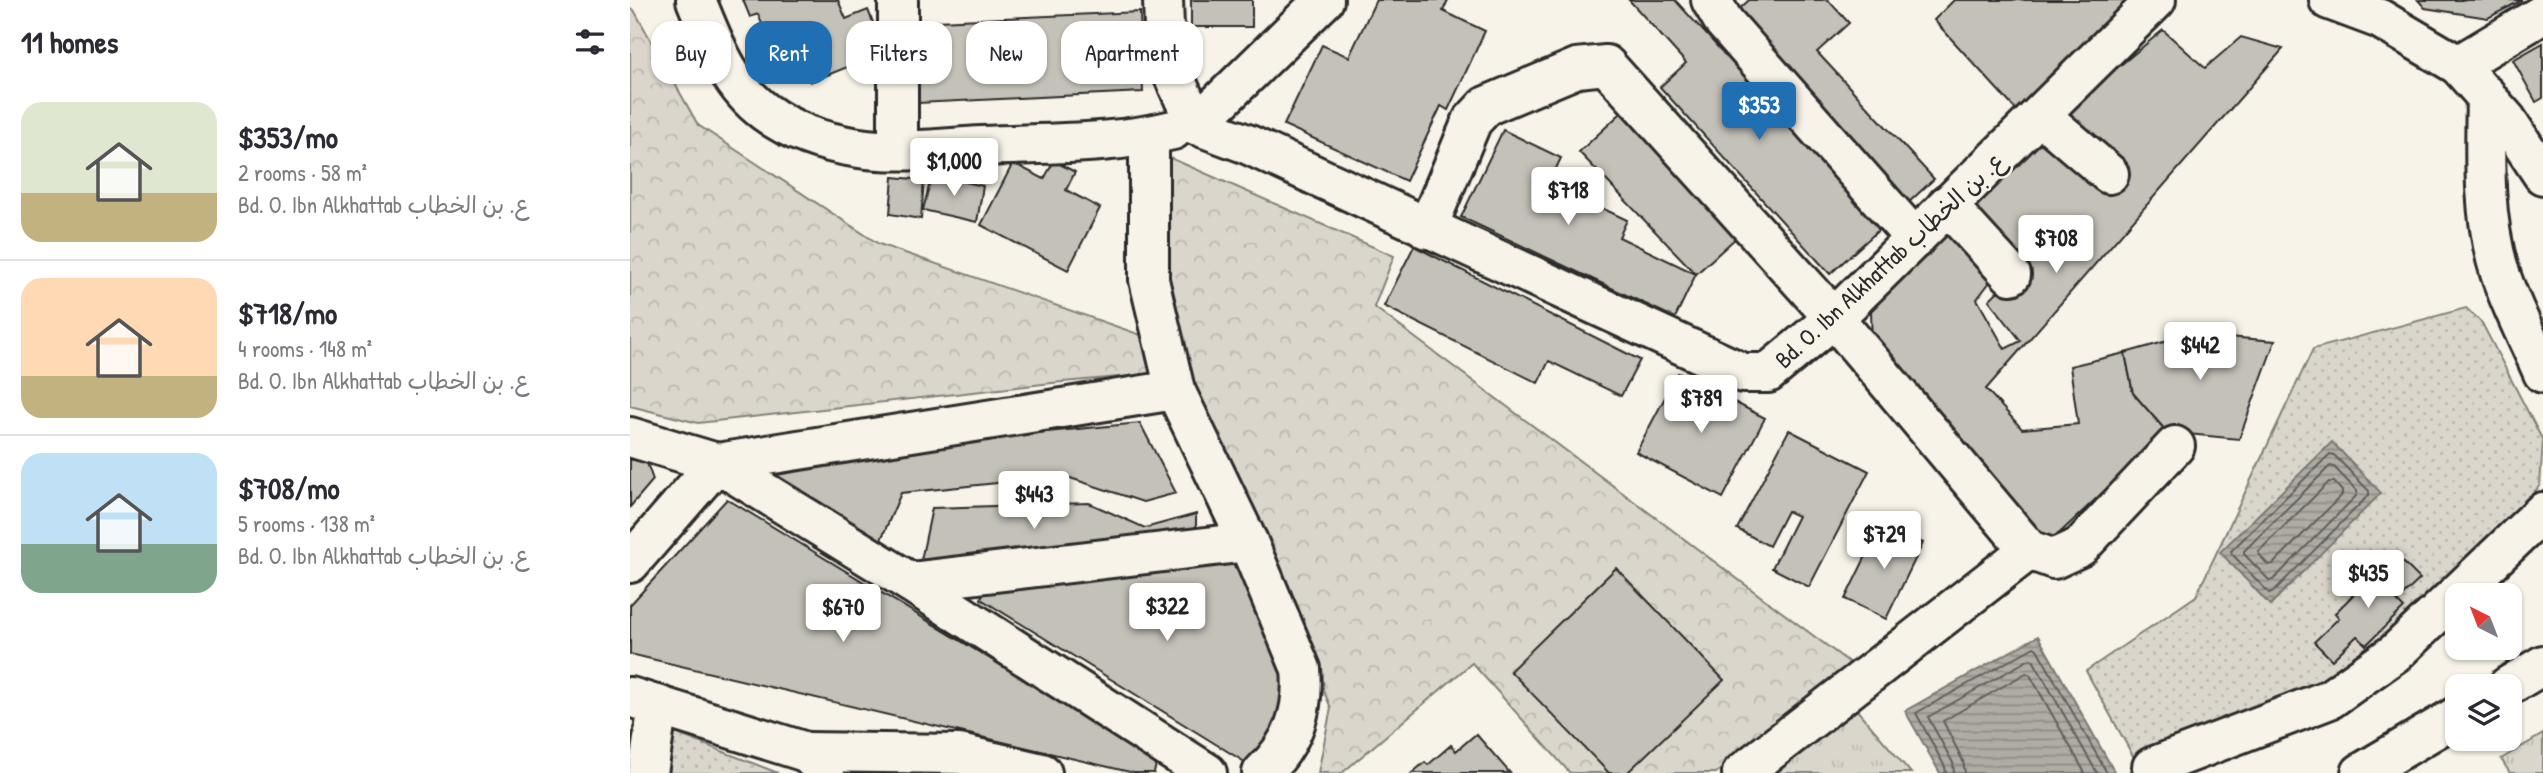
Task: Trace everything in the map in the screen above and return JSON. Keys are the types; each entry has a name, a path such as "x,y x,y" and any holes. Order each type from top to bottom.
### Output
{"street":[{"path":"696,0 721,59 740,89 765,112 798,131 836,144 863,149 898,150 1149,136 1196,125 1317,3"},
{"path":"898,0 898,150"},
{"path":"1163,0 1165,57 1196,125"},
{"path":"1712,0 1724,22 1915,239"},
{"name":"Bd. O. Ibn Alkhattab ع. بن الخطاب","path":"1196,125 1247,144 1743,373 1768,373 1834,318 2156,0"},
{"path":"2329,0 2380,19 2458,65 2538,158"},
{"path":"2458,65 2543,14"},
{"path":"1427,229 1472,121 1486,106 1577,68 1606,65 1834,318 2029,550 2054,559 2080,547 2175,446"},
{"path":"2486,95 2485,163 2492,240 2500,274 2543,373"},
{"path":"2040,117 2109,174"},
{"path":"1149,136 1149,280 1175,390 1248,542 1301,669 1303,692 1295,725 1280,757 1262,773"},
{"path":"1947,205 2011,275"},
{"path":"630,563 717,463 1175,390"},
{"path":"630,437 717,463 910,582 1208,773"},
{"path":"2152,767 2330,699 2395,653 2543,512"},
{"path":"910,582 1248,542"},
{"path":"1742,773 2029,550"},
{"path":"2522,678 2543,665"},
{"path":"648,773 644,701 817,762 959,754 1042,773"},
{"path":"2361,773 2445,723"}],"green space":[{"path":"630,9 634,10 651,41 651,84 675,84 698,125 879,244 1141,335 1152,374 698,423 630,406"},
{"path":"1159,153 1394,256 1374,307 1854,666 1716,773 1570,773 1472,663 1342,773 1318,773 1331,708 1261,541 1191,394 1168,290"},
{"path":"2466,308 2482,323 2543,441 2540,485 2515,516 2358,667 2246,717 2133,756 2086,671 2196,596 2313,349"},
{"path":"1850,702 1911,773 1769,773"},
{"path":"670,731 778,773 665,773"},
{"path":"2543,734 2543,773 2510,773 2501,759 2514,751 2522,751 2522,746"}],"water":[{"path":"2332,442 2381,493 2270,605 2220,552"},
{"path":"2038,636 2115,773 1940,773 1905,711"}],"building":[{"path":"743,0 838,0 846,19 868,10 872,21 846,21 846,68 832,73 832,21 761,21 758,14 750,17"},
{"path":"1191,0 1252,0 1252,27 1203,27 1203,21 1191,21"},
{"path":"1376,0 1448,0 1443,11 1485,31 1448,110 1441,106 1406,181 1284,125 1322,45 1349,57"},
{"path":"1629,0 1675,0 1882,227 1830,274 1660,87 1686,63"},
{"path":"1749,0 1828,0 1849,23 1817,52 1934,179 1908,203 1734,14"},
{"path":"1954,0 2141,0 2018,112 1934,20"},
{"path":"2418,0 2522,0 2488,18 2425,8"},
{"path":"1140,12 1140,21 1061,21 1061,84 1143,84 1143,92 918,103 917,84 952,84 952,21 938,21"},
{"path":"2163,30 2205,68 2241,37 2283,49 1986,389 2022,429 2078,424 2070,366 2125,353 2133,393 2167,432 2049,543 1872,344 1871,310 1945,217 1996,274 1977,299 2005,349 2021,341 1989,300 2017,272 1961,211 2054,120"},
{"path":"2543,43 2543,98 2536,102 2513,60"},
{"path":"1621,113 1737,237 1696,274 1579,152"},
{"path":"1503,130 1561,158 1549,183 1627,220 1619,237 1696,274 1675,318 1461,217"},
{"path":"1054,161 1075,172 1066,190 1100,208 1068,270 981,225 1013,163 1044,179"},
{"path":"932,174 983,186 977,222 923,210"},
{"path":"893,177 924,180 921,219 890,214"},
{"path":"1414,246 1640,360 1621,396 1549,361 1538,383 1384,306"},
{"path":"2192,334 2275,341 2239,439 2167,432 2133,393 2125,353"},
{"path":"1678,373 1765,418 1723,498 1636,452"},
{"path":"1140,423 1176,493 1143,502 1064,476 901,493 880,542 771,477 774,458"},
{"path":"1789,430 1869,471 1809,587 1772,568 1798,516 1787,511 1769,546 1737,529"},
{"path":"630,459 647,463 653,480 630,507"},
{"path":"727,499 1157,760 1154,773 1134,773 630,654 630,605"},
{"path":"1089,503 1145,528 1196,514 1196,535 920,565 932,508"},
{"path":"1882,523 1923,543 1886,619 1845,599"},
{"path":"2400,559 2420,579 2397,601 2404,608 2366,645 2357,636 2332,660 2314,642 2339,618 2335,613 2372,576 2377,581"},
{"path":"1229,560 1259,598 1288,691 1276,728 1248,764 981,599 985,586"},
{"path":"1616,568 1724,680 1627,773 1609,773 1510,671"},
{"path":"1476,734 1510,773 1412,773 1425,762 1428,765 1451,745 1456,751"}]}
